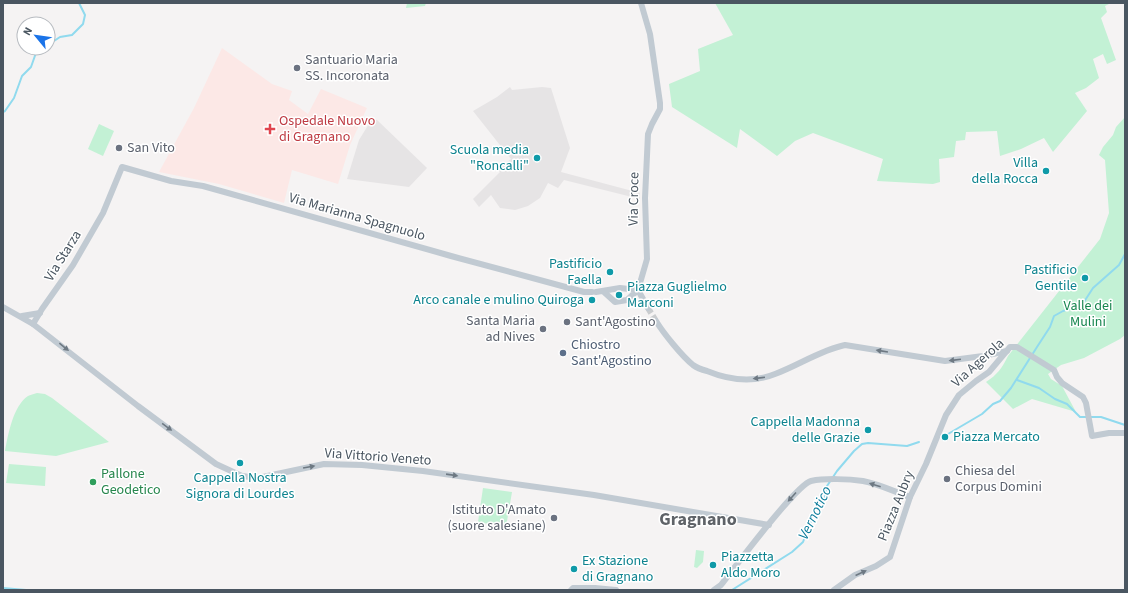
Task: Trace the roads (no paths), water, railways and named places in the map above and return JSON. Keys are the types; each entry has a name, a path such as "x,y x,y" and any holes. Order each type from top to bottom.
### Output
{"street":[{"name":"Via Croce","path":"638,290 647,259 645,198 648,134 660,109 650,34 642,3"},
{"name":"Via Marianna Spagnuolo","path":"122,167 171,181 202,186 584,292 604,292 620,288 638,290"},
{"name":"Via Starza","path":"33,324 74,265 100,218 122,167"},
{"path":"604,292 615,302 627,300 638,290 648,308"},
{"path":"3,307 33,324"},
{"path":"21,316 40,313"},
{"path":"656,321 667,336 694,366 717,375 734,379 761,378 774,374 834,347 845,345 951,361 1007,351"},
{"name":"Via Vittorio Veneto","path":"33,324 138,406 216,464 242,476 258,478 299,468 324,464 362,465 423,471 594,495 769,525"},
{"name":"Via Agerola","path":"926,464 946,415 959,395 989,372 1010,347 1017,347 1050,367 1054,370 1062,383 1083,397 1086,403 1092,436 1109,433 1125,433"},
{"path":"983,356 988,357 991,361 992,368"},
{"name":"Piazza Aubry","path":"834,590 855,575 876,566 890,557 910,497 926,464"},
{"path":"714,590 721,585 791,497 805,484 811,481 863,481 910,497"},
{"path":"571,590 572,588 595,588 616,590"}],"waterway":[{"path":"56,40 60,37 72,35 83,24 85,15 79,3"},
{"path":"3,112 14,98 22,76 31,67 35,56"},
{"name":"Vernotico","path":"948,434 982,414 993,404 1000,401 1011,388 1050,327 1054,316 1063,311 1082,305 1093,288 1119,265 1125,254"},
{"path":"1017,380 1039,388 1055,399 1067,404 1080,417 1101,417 1125,425"},
{"name":"Vernotico","path":"732,590 792,552 803,542 816,508 825,497 827,486 837,471 862,444 868,443 907,446 919,442"},
{"name":"Vernotico","path":"3,588 26,590"},
{"name":"Vernotico","path":"480,590 492,590"}],"tunnel":[{"path":"648,308 656,321"}],"place":[{"name":"Santuario Maria SS. Incoronata","path":"297,68"},
{"name":"Ospedale Nuovo di Gragnano","path":"270,129"},
{"name":"San Vito","path":"119,148"},
{"name":"Scuola media \"Roncalli\"","path":"537,158"},
{"name":"Villa della Rocca","path":"1046,171"},
{"name":"Pastificio Faella","path":"610,272"},
{"name":"Pastificio Gentile","path":"1085,278"},
{"name":"Piazza Guglielmo Marconi","path":"619,295"},
{"name":"Arco canale e mulino Quiroga","path":"592,300"},
{"name":"Sant'Agostino","path":"567,322"},
{"name":"Santa Maria ad Nives","path":"543,329"},
{"name":"Chiostro Sant'Agostino","path":"563,353"},
{"name":"Cappella Madonna delle Grazie","path":"868,430"},
{"name":"Piazza Mercato","path":"945,437"},
{"name":"Cappella Nostra Signora di Lourdes","path":"240,463"},
{"name":"Chiesa del Corpus Domini","path":"947,479"},
{"name":"Pallone Geodetico","path":"93,482"},
{"name":"Istituto D'Amato (suore salesiane)","path":"554,518"},
{"name":"Piazzetta Aldo Moro","path":"713,565"},
{"name":"Ex Stazione di Gragnano","path":"574,569"}],"district":[{"name":"Gragnano","path":"698,519"}],"park label":[{"name":"Valle dei Mulini","path":"1088,314"}]}
